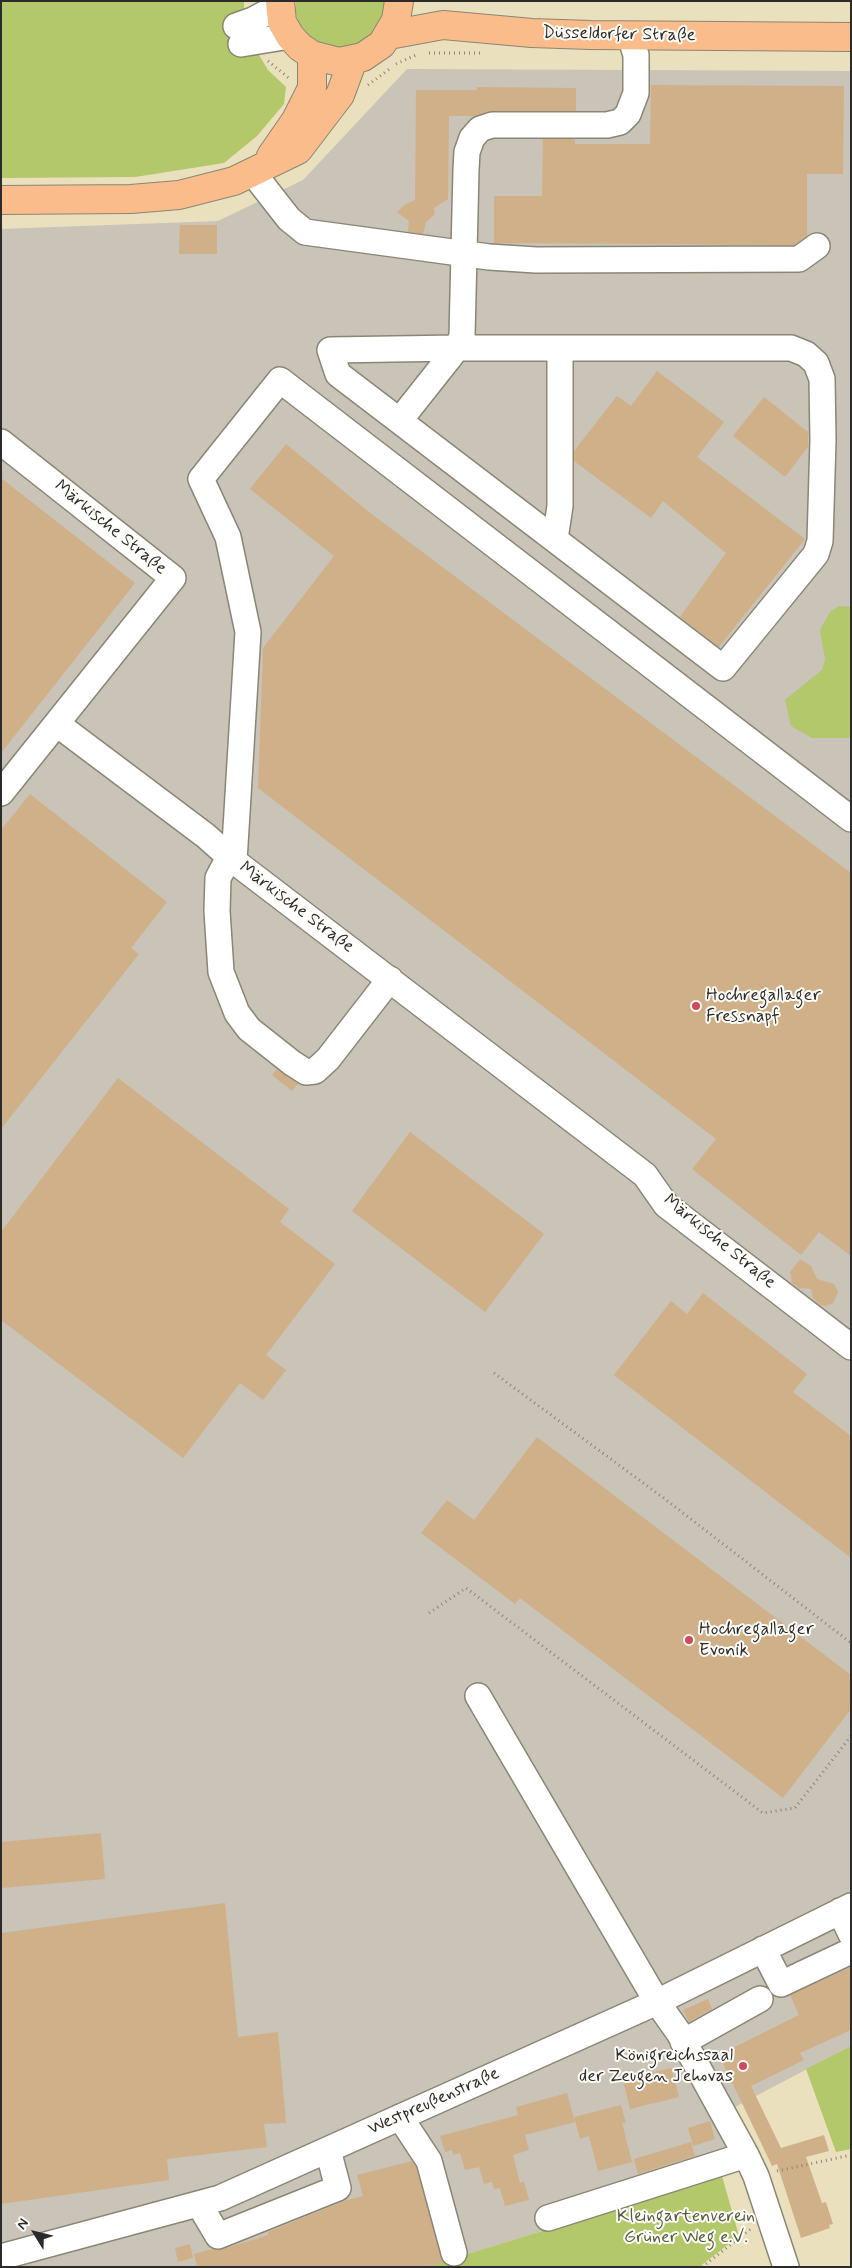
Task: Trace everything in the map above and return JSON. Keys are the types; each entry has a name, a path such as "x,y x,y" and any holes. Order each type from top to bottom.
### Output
{"main road":[{"path":"280,4 282,22 290,36 300,47 312,56 339,62 353,60 373,51 389,35 396,20 399,1"},
{"name":"Düsseldorfer Straße","path":"389,35 443,25 532,33 630,36 851,37"},
{"path":"260,168 296,120 312,88 312,56"},
{"path":"1,200 131,199 179,195 217,187 298,150 340,95 353,60"}],"street":[{"path":"280,4 253,20 239,35 290,36"},
{"path":"400,420 457,348 462,336 466,170 467,152 472,138 480,129 492,125 607,125 620,122 628,114 636,93 636,55 630,36"},
{"path":"260,168 289,218 304,232 464,254 536,260 799,259 817,246"},
{"path":"555,539 560,506 560,348"},
{"path":"560,348 791,348 806,354 816,363 822,378 823,440 820,541 816,554 723,668 338,374 330,350 560,348"},
{"path":"390,979 328,1059 316,1071 306,1072 249,1029 237,1013 221,972 216,911 218,878 232,859 248,632 228,537 201,479 280,380 851,819"},
{"name":"Märkische Straße","path":"1,442 174,578 56,724 206,836 232,859 646,1175 666,1205 851,1347"},
{"path":"1,793 56,724"},
{"path":"478,1696 657,2002 683,2042 751,2165 786,2267"},
{"path":"845,1909 851,1934"},
{"name":"Westpreußenstraße","path":"1,2257 40,2257 220,2198 657,2002 845,1909"},
{"path":"763,1949 781,1984 851,1951"},
{"path":"683,2042 760,1999"},
{"path":"400,2117 429,2161 454,2253"},
{"path":"199,2204 218,2236 338,2188 328,2150"},
{"path":"548,2218 751,2165"}],"path":[{"path":"494,1373 665,1499 851,1643"},
{"path":"429,1613 466,1588 763,1813 794,1808 851,1736"},
{"path":"751,2165 851,2155"},
{"path":"702,2267 755,2226 771,2220"}],"shaded area":[{"path":"407,69 851,71 851,2046 714,2118 731,2153 722,2176 425,2267 1,2267 1,229 218,221 303,180"}],"green space":[{"path":"1,1 244,1 244,14 256,50 268,70 286,87 284,104 257,136 224,163 135,177 1,178"},
{"path":"296,1 387,1 378,32 353,49 322,47 309,38 300,26 295,11"},
{"path":"839,606 851,607 851,736 848,738 812,738 791,726 785,700 822,670 825,659 820,630 830,612"},
{"path":"851,2046 851,2149 836,2152 806,2069"},
{"name":"Kleingartenverein Grüner Weg e.V.","path":"722,2176 739,2236 699,2267 425,2267"}],"building":[{"path":"651,85 844,86 843,174 807,174 807,236 794,245 494,243 494,196 542,196 543,139 575,139 575,144 650,144"},
{"path":"477,87 576,88 576,111 492,111 475,116 449,116 448,199 434,208 435,214 426,222 423,234 408,232 409,221 397,212 406,204 415,200 416,90 477,90"},
{"path":"180,225 217,225 217,254 179,254"},
{"path":"657,371 724,422 697,457 805,539 719,647 680,617 726,553 663,501 651,518 574,461 574,451 617,396 631,406"},
{"path":"764,397 808,432 808,447 785,477 733,436"},
{"name":"Hochregallager Fressnapf","path":"286,444 369,512 851,873 851,1256 819,1232 801,1255 692,1169 716,1139 258,788 263,648 334,556 250,489"},
{"path":"1,478 135,583 1,753"},
{"path":"30,794 167,902 131,948 139,954 1,1129 1,830"},
{"path":"277,1069 298,1084 292,1091 272,1075"},
{"path":"118,1078 289,1209 280,1222 335,1264 266,1355 286,1370 263,1400 240,1383 183,1458 1,1320 1,1232"},
{"path":"410,1132 544,1234 485,1312 352,1211"},
{"path":"800,1259 811,1266 817,1279 834,1284 838,1292 833,1303 826,1306 820,1305 813,1298 811,1289 799,1288 792,1283 790,1272"},
{"path":"703,1293 807,1374 793,1392 851,1436 851,1558 614,1375 671,1301 687,1314"},
{"name":"Hochregallager Evonik","path":"537,1437 851,1675 851,1709 783,1798 520,1598 515,1604 421,1533 447,1500 474,1520"},
{"path":"101,1833 105,1879 1,1888 1,1842"},
{"path":"225,1903 238,2037 278,2032 286,2123 264,2124 267,2147 167,2159 169,2180 1,2204 1,1933"},
{"path":"851,1967 851,2030 800,2053 804,2060 751,2086 781,2148 824,2135 829,2151 806,2157 822,2203 826,2202 833,2224 829,2225 830,2228 801,2238 777,2164 772,2166 719,2055 799,2015 790,1995"},
{"path":"708,1999 712,2009 689,2022 683,2010"},
{"path":"671,2068 679,2097 630,2109 623,2080"},
{"path":"567,2093 575,2122 525,2135 529,2150 513,2155 520,2183 524,2182 529,2200 505,2206 500,2188 494,2189 492,2182 484,2184 479,2167 465,2170 460,2153 453,2155 452,2150 445,2152 440,2136 518,2115 516,2107"},
{"path":"621,2105 626,2123 622,2123 632,2162 598,2171 589,2136 580,2139 574,2117"},
{"path":"710,2121 715,2139 693,2146 688,2128"},
{"path":"691,2142 695,2156 638,2174 634,2159"},
{"path":"412,2161 416,2167 443,2262 425,2267 197,2267 194,2254 213,2249 223,2249 268,2235 268,2232 344,2201 363,2196 357,2175"},
{"path":"190,2244 193,2258 178,2262 175,2248"}],"place":[{"name":"Hochregallager Fressnapf","path":"696,1006"},
{"name":"Hochregallager Evonik","path":"689,1640"},
{"name":"Königreichssaal der Zeugen Jehovas","path":"743,2066"}]}
